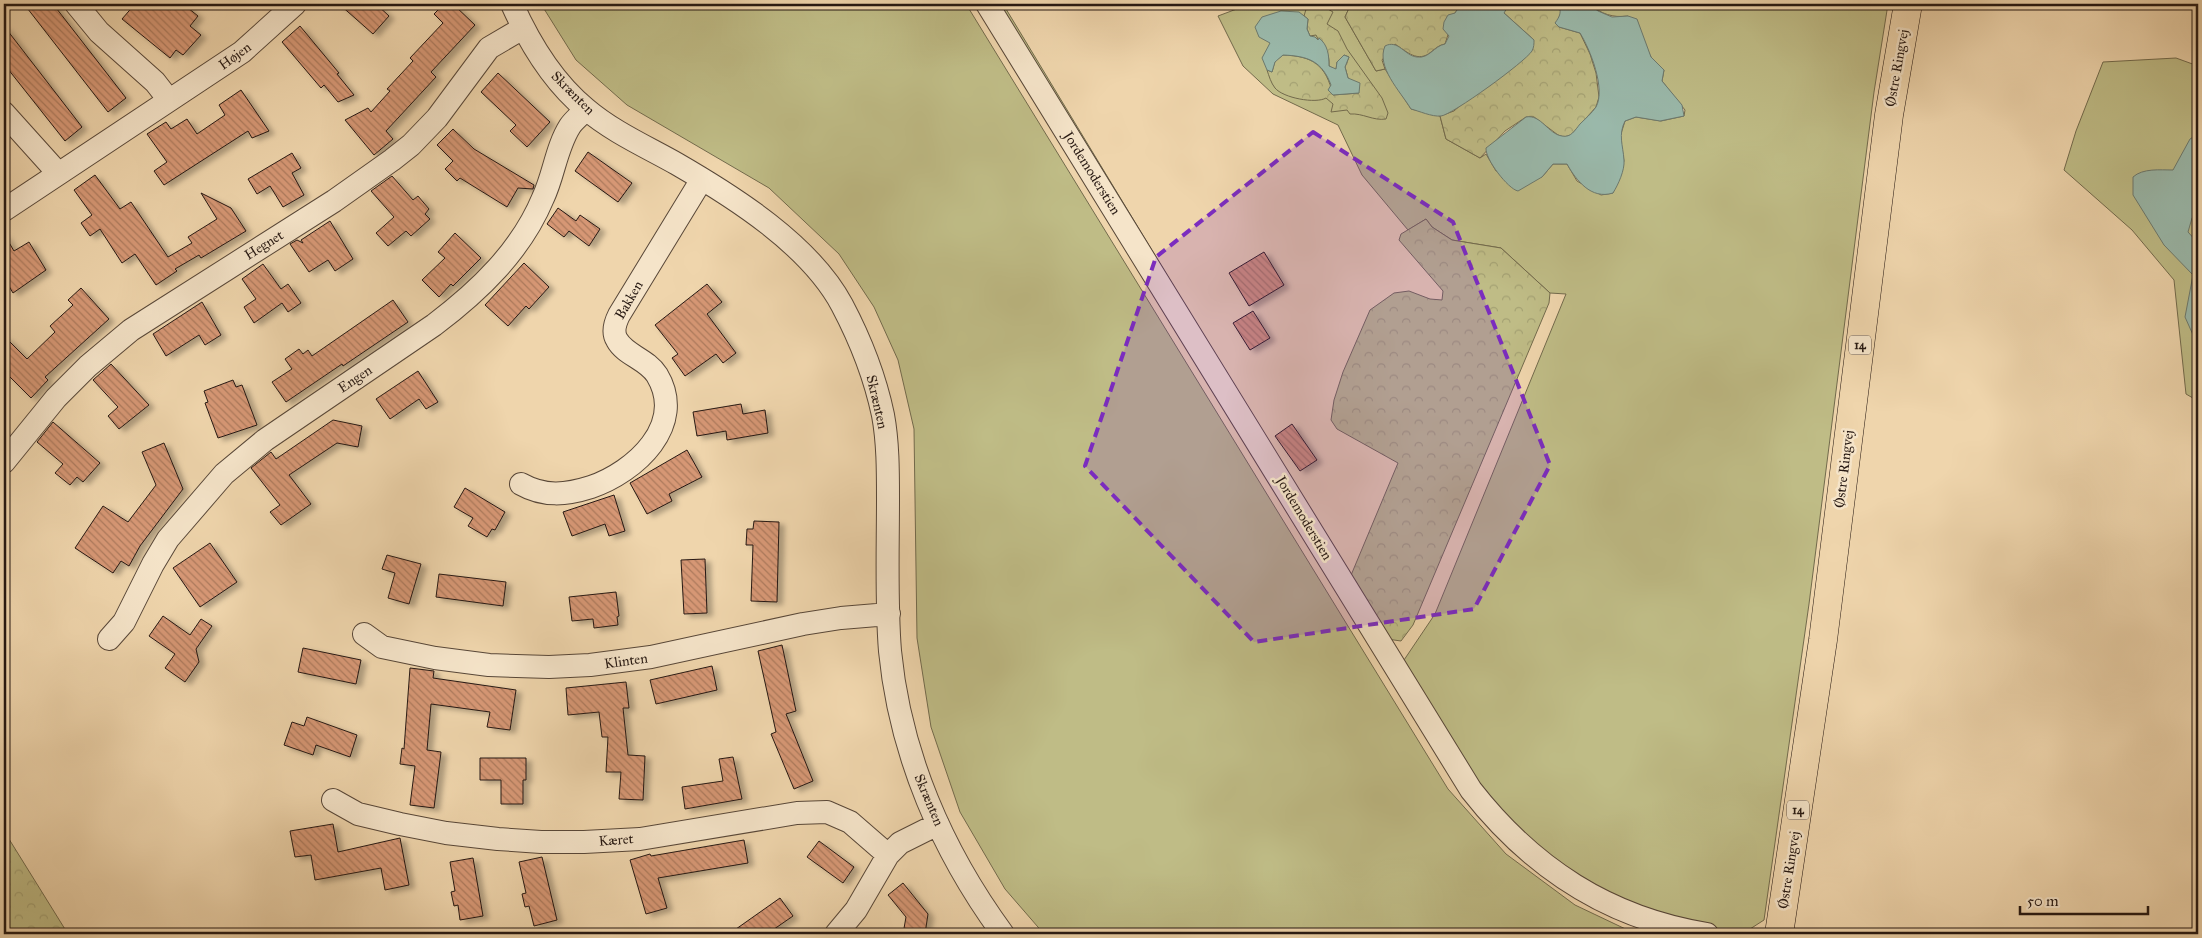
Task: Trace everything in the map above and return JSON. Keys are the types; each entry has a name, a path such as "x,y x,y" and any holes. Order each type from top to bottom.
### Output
{"main road":[{"name":"Østre Ringvej","path":"1779,934 1823,640 1889,115 1908,4"}],"street":[{"path":"76,4 99,32 155,82 169,100"},
{"name":"Højen","path":"4,210 242,52 295,4"},
{"name":"Skrænten","path":"512,4 523,28 546,64 586,109 638,143 702,179 779,232 804,256 840,301 874,380 883,417 888,472 890,650 901,719 924,795 972,889 1003,934"},
{"name":"Jordemoderstien","path":"987,4 1180,314 1454,764 1476,796 1510,836 1534,857 1576,886 1627,912 1655,922 1707,934"},
{"name":"Hegnet","path":"4,462 56,398 109,348 138,325 334,201 392,160 411,145 437,118 489,48 523,28"},
{"name":"Engen","path":"108,639 124,622 145,579 168,539 224,474 265,440 447,315 474,294 495,272 518,241 538,209 567,132 586,109"},
{"path":"4,113 58,173"},
{"name":"Bakken","path":"521,484 534,491 547,494 568,493 594,486 620,474 633,465 655,439 666,413 664,390 647,363 620,344 614,334 614,328 619,315 702,179"},
{"name":"Klinten","path":"364,634 382,647 435,658 489,665 549,667 590,665 651,657 803,624 840,618 889,614"},
{"name":"Kæret","path":"333,800 358,814 400,824 498,840 540,842 640,839 797,813 827,812 850,822 888,855"},
{"path":"836,934 856,910 888,855 900,843 938,824"}],"highlighted area":[{"path":"1313,132 1453,222 1550,465 1474,609 1254,642 1085,466 1156,257"}],"green space":[{"path":"541,4 966,4 1448,789 1506,854 1575,905 1636,934 1044,934 1005,889 960,812 931,727 917,638 914,429 898,360 874,307 839,254 769,188 627,105 576,60"},
{"path":"994,4 1003,4 1179,295"},
{"path":"1250,4 1355,4 1350,6 1345,17 1376,71 1385,69 1411,109 1440,116 1446,139 1480,158 1486,154 1496,171 1542,177 1553,164 1567,164 1577,181 1601,195 1613,193 1624,161 1620,137 1625,121 1636,117 1661,121 1684,116 1685,110 1662,81 1664,70 1651,57 1628,16 1607,14 1589,4 1888,4 1874,92 1809,604 1764,920 1750,929 1732,931 1687,923 1631,906 1570,871 1523,836 1479,782 1430,711 1404,660 1435,614 1566,294 1550,293 1501,248 1452,240 1432,227 1426,219 1408,230 1362,175 1338,125 1273,94 1243,66 1218,16"},
{"path":"1319,4 1333,12 1327,24 1338,31 1347,49 1382,98 1388,113 1386,119 1350,114 1347,110 1331,112 1333,104 1326,98 1308,100 1292,97 1279,92 1272,84 1267,70 1272,72 1275,61 1283,55 1293,56 1302,57 1317,64 1326,76 1333,95 1359,93 1348,78 1345,67 1349,57 1344,55 1337,62 1336,70 1329,66 1327,52 1316,35 1310,36 1307,29 1308,19 1304,16 1307,6"},
{"path":"1355,4 1407,4 1410,6 1417,4 1461,4 1455,13 1445,44 1422,57 1408,53 1395,44 1382,60 1385,69 1376,71 1345,17 1350,6"},
{"path":"1524,4 1558,4 1561,10 1559,27 1580,33 1590,54 1596,73 1599,97 1596,107 1571,135 1564,137 1558,135 1534,117 1526,117 1505,131 1480,158 1446,139 1440,116 1454,111 1534,40 1504,13 1504,10"},
{"path":"2176,58 2198,66 2198,401 2186,394 2174,280 2132,230 2064,170 2076,131 2103,62"},
{"path":"1426,219 1432,227 1452,240 1501,248 1550,293 1549,303 1413,625 1401,641 1387,639 1349,580 1398,463 1337,429 1331,420 1334,400 1343,372 1370,310 1394,293 1409,291 1430,299 1442,300 1443,291 1399,240 1401,234"},
{"path":"4,831 68,934 4,934"}],"shaded area":[{"path":"1461,4 1524,4 1507,8 1504,13 1534,40 1534,47 1527,57 1503,76 1473,98 1448,113 1437,116 1411,109 1386,70 1383,54 1385,46 1390,44 1398,46 1413,56 1425,56 1445,44 1449,36 1443,29 1444,22 1448,15 1455,13"},
{"path":"1558,4 1589,4 1598,11 1612,17 1628,16 1637,19 1651,57 1664,70 1662,81 1682,105 1684,116 1660,121 1636,117 1625,121 1621,136 1623,168 1613,193 1598,194 1591,191 1580,182 1567,164 1553,164 1542,177 1518,191 1503,179 1493,166 1487,153 1486,148 1526,117 1536,118 1553,132 1562,136 1568,136 1596,107 1599,99 1599,90 1596,69 1580,33 1559,27 1555,23 1560,14"},
{"path":"1281,11 1299,12 1308,19 1307,29 1310,36 1318,40 1319,38 1326,47 1329,66 1336,69 1337,62 1344,55 1349,57 1345,67 1348,78 1360,83 1359,93 1333,95 1328,90 1331,85 1323,70 1313,61 1300,57 1283,55 1275,62 1272,72 1267,70 1262,58 1270,43 1259,37 1255,27 1262,17"},
{"path":"2198,134 2198,211 2192,218 2188,232 2198,243 2198,346 2185,317 2193,275 2164,245 2133,195 2133,177 2147,171 2173,170 2190,139"}],"building":[{"path":"24,4 53,4 126,98 108,112"},
{"path":"135,4 164,4 171,10 176,4 183,4 198,16 190,26 201,35 183,55 176,50 170,58 122,19"},
{"path":"339,4 376,4 389,16 373,34"},
{"path":"444,4 453,4 475,25 431,72 436,77 386,131 393,139 374,155 345,120 368,108 371,112 390,91 387,89 413,61 410,58 443,23 434,14"},
{"path":"4,26 82,127 65,141 4,64"},
{"path":"300,26 339,73 337,74 354,95 338,102 324,85 321,88 282,42"},
{"path":"498,73 550,122 527,147 510,131 516,125 481,92"},
{"path":"241,90 269,131 252,138 248,131 164,185 154,171 167,162 147,134 166,122 171,129 187,119 197,134 225,115 219,105"},
{"path":"453,129 474,149 534,185 533,189 518,188 507,207 460,178 457,181 445,169 453,161 437,145"},
{"path":"588,152 632,183 618,202 575,171"},
{"path":"292,153 301,168 292,173 304,195 283,207 270,186 257,194 248,179"},
{"path":"95,175 120,209 131,202 168,257 192,243 188,237 217,219 201,193 231,208 246,231 201,258 199,255 175,269 177,271 156,285 135,254 122,263 100,229 90,236 81,223 92,215 74,190"},
{"path":"392,176 413,200 418,196 429,209 425,214 430,219 411,236 406,231 388,246 376,233 394,217 371,191"},
{"path":"558,208 576,221 580,215 600,229 589,246 569,231 564,237 547,224"},
{"path":"330,221 353,259 335,271 328,260 309,272 290,244 297,240 303,243 301,240"},
{"path":"455,233 481,258 439,297 422,280 445,258 438,252"},
{"path":"4,234 14,251 29,242 46,270 13,293 4,278"},
{"path":"1264,252 1284,285 1249,306 1229,273"},
{"path":"524,263 549,287 529,309 526,306 508,326 485,305"},
{"path":"263,264 281,289 288,284 301,303 288,312 282,303 254,323 244,307 256,299 242,279"},
{"path":"707,284 722,302 707,314 736,353 723,363 716,354 685,376 672,358 678,354 655,325"},
{"path":"81,288 109,319 45,377 48,380 31,398 4,371 4,336 27,359 55,332 50,326 73,305 68,300"},
{"path":"393,300 408,322 286,402 272,382 292,369 285,359 299,349 303,354 308,350 312,356"},
{"path":"202,302 221,335 205,345 199,335 166,356 153,334"},
{"path":"1253,311 1270,338 1250,350 1233,323"},
{"path":"111,364 149,405 119,429 108,416 118,407 93,380"},
{"path":"418,371 438,402 426,409 419,399 390,419 376,399"},
{"path":"233,380 236,387 242,385 257,425 218,438 205,403 208,402 204,391"},
{"path":"741,404 743,414 765,410 768,433 727,440 726,431 697,436 693,412"},
{"path":"333,420 362,426 358,447 337,443 289,475 311,504 281,525 270,512 280,505 251,468 271,452 276,459"},
{"path":"53,422 100,463 83,482 77,477 70,485 55,473 63,464 37,442"},
{"path":"1292,424 1317,460 1300,471 1275,436"},
{"path":"164,443 183,489 140,546 129,566 121,561 113,573 75,548 103,506 128,522 156,485 142,452"},
{"path":"687,450 702,477 669,494 672,501 647,514 630,483"},
{"path":"465,488 505,512 495,530 492,529 487,537 468,526 473,518 454,507"},
{"path":"614,495 625,531 609,536 605,524 572,536 563,512"},
{"path":"754,521 779,522 777,602 751,601 753,545 746,545 747,529 753,529"},
{"path":"210,543 237,582 200,607 173,568"},
{"path":"387,555 421,564 409,604 388,598 395,573 382,569"},
{"path":"705,559 707,613 684,614 681,560"},
{"path":"439,574 506,582 503,606 436,597"},
{"path":"616,592 619,616 617,617 618,625 594,628 593,619 572,621 569,597"},
{"path":"163,616 190,635 201,619 212,626 196,649 199,662 185,682 165,668 175,654 149,636"},
{"path":"782,645 796,711 786,714 813,781 794,789 771,734 776,732 758,651"},
{"path":"303,648 361,660 356,684 298,672"},
{"path":"712,666 717,690 656,704 650,680"},
{"path":"410,668 434,671 433,678 516,690 510,730 487,727 490,712 431,704 427,750 441,752 434,808 410,805 415,766 400,764 402,748 404,749"},
{"path":"626,682 629,708 623,708 628,755 645,756 643,800 619,799 621,772 606,772 608,737 602,737 599,712 568,715 566,688"},
{"path":"307,717 357,735 350,757 316,745 313,755 284,745 292,722 304,726"},
{"path":"733,757 742,799 685,809 682,787 723,781 719,759"},
{"path":"480,758 526,758 526,780 523,780 523,804 501,804 501,780 480,780"},
{"path":"333,824 338,852 400,838 409,885 385,890 381,868 315,880 311,855 295,857 290,831"},
{"path":"744,840 748,863 658,878 667,908 646,914 630,860 650,854 651,856"},
{"path":"819,841 854,867 843,883 807,857"},
{"path":"542,857 557,920 534,926 529,906 525,907 522,894 526,893 519,862"},
{"path":"473,858 483,916 460,920 458,905 454,906 451,892 455,891 450,862"},
{"path":"903,883 928,914 925,934 903,934 906,917 888,895"},
{"path":"780,898 793,916 767,934 729,934"}]}
